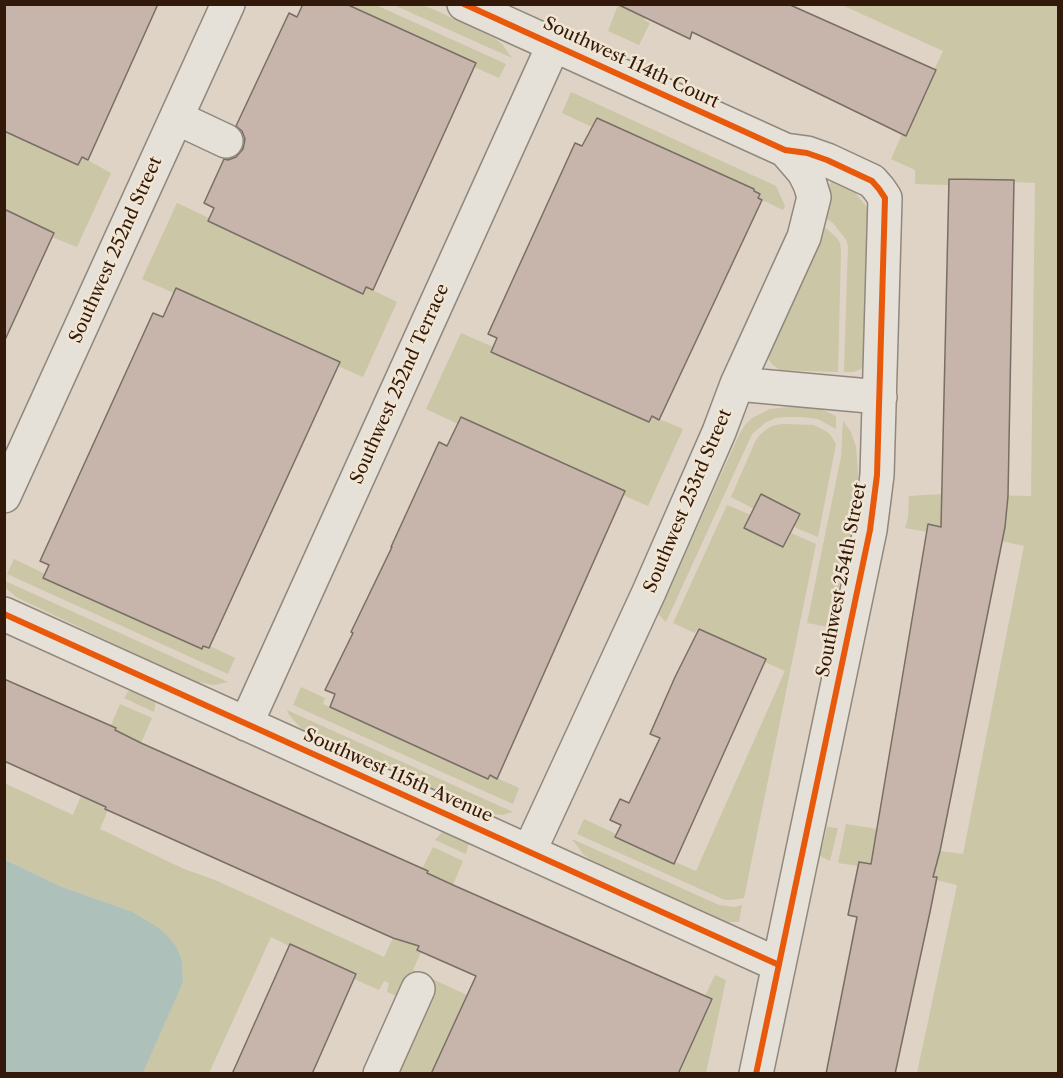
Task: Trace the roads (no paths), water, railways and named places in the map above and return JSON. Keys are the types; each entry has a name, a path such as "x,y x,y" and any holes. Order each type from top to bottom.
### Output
{"street":[{"name":"Southwest 252nd Street","path":"4,496 228,4"},
{"name":"Southwest 114th Court","path":"464,4 785,150"},
{"name":"Southwest 252nd Terrace","path":"246,724 554,44"},
{"path":"177,118 226,141"},
{"name":"Southwest 253rd Street","path":"530,852 649,592 719,432 737,384 800,248 814,197 804,172 785,150"},
{"name":"Southwest 254th Street","path":"756,1074 870,530 877,475 880,397 885,198 872,182 838,165 807,153 785,150"},
{"path":"737,384 880,397"},
{"name":"Southwest 115th Avenue","path":"4,614 779,965"},
{"path":"380,1074 418,989"}]}
